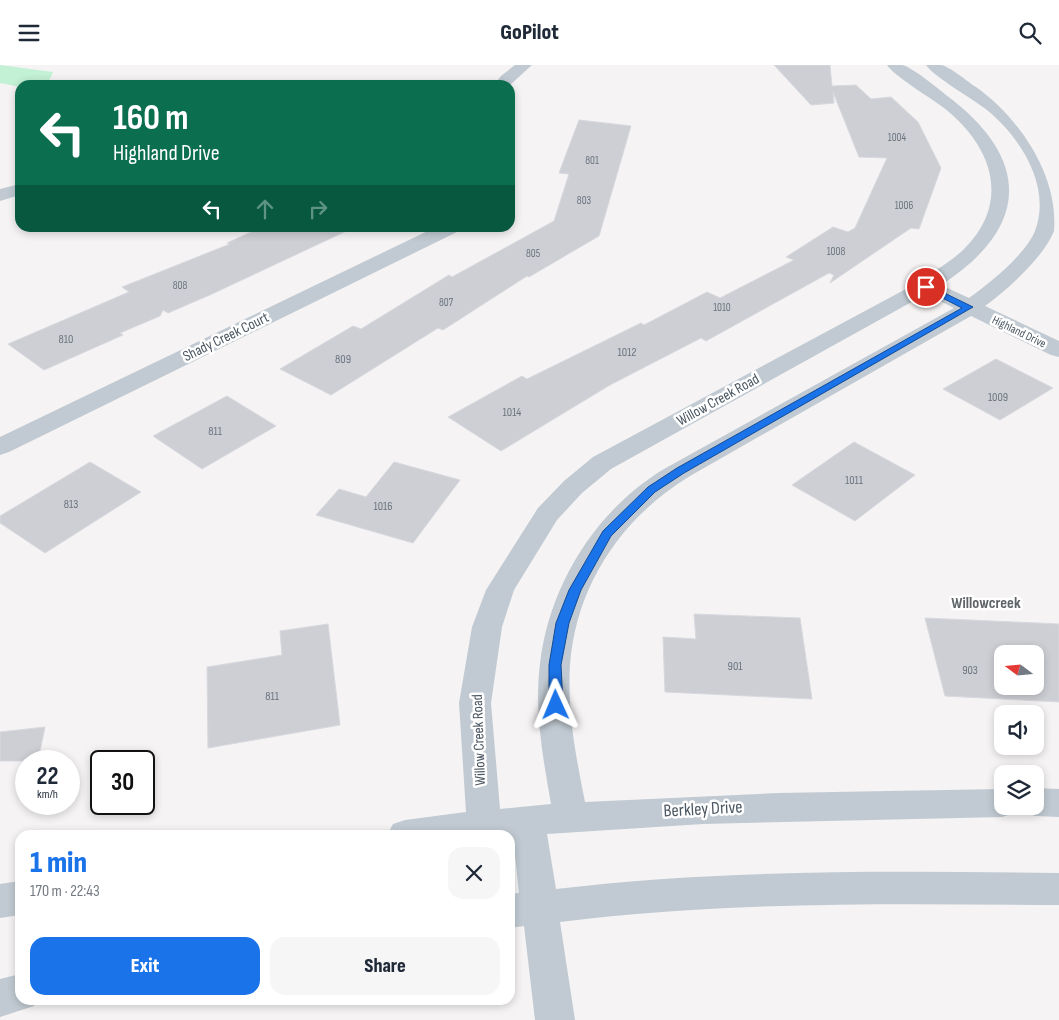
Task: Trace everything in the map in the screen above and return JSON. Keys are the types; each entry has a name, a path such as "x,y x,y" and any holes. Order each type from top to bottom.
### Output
{"street":[{"path":"505,80 525,65"},
{"name":"Willow Creek Road","path":"570,816 558,747 555,665 562,623 575,590 607,533 652,489 681,470 969,307 994,290 1017,270 1045,229 1048,208 1029,174 989,146 954,108 894,65"},
{"name":"Willow Creek Road","path":"484,826 475,703 486,627 500,590 546,514 573,487 602,463 926,287 967,257 989,229 1000,196 1029,174 1034,154 1020,133 1002,115 933,65"},
{"path":"0,195 15,190"},
{"name":"Shady Creek Court","path":"0,447 442,232"},
{"name":"Highland Drive","path":"926,287 1059,351"},
{"path":"1044,802 1059,803"},
{"name":"Berkley Drive","path":"449,830 570,816 729,807 994,803"},
{"path":"528,820 525,909 555,1020"},
{"path":"525,909 694,894 873,887 1059,889"},
{"path":"0,901 15,899"},
{"path":"0,997 15,994"}],"green space":[{"path":"0,65 53,72 49,80 15,80 15,86 0,83"}],"building":[{"path":"774,65 830,65 832,86 856,85 871,99 891,97 918,122 941,168 919,229 911,228 830,283 834,275 829,273 706,341 701,338 610,385 501,451 448,417 522,376 527,379 641,323 644,325 707,292 720,298 794,260 786,257 833,227 848,232 855,228 887,158 859,157 833,92 834,103 811,105"},
{"path":"579,120 631,126 599,236 529,277 527,276 443,330 438,328 331,395 280,369 353,326 361,329 449,275 452,277 554,221 569,174 559,173"},
{"path":"251,232 344,232 168,313 163,310 160,316 120,333 123,335 44,370 8,344 129,292 122,287 230,244 227,243"},
{"path":"996,359 1053,388 1000,420 943,389"},
{"path":"227,396 276,426 202,469 153,436"},
{"path":"854,442 915,475 855,521 792,485"},
{"path":"90,462 141,492 45,553 0,523 0,516"},
{"path":"394,462 460,480 413,543 316,515 339,489 366,497"},
{"path":"694,614 800,618 812,699 665,692 663,637 696,639"},
{"path":"925,618 1059,624 1059,702 945,696"},
{"path":"328,624 340,725 208,748 207,667 282,655 280,631"},
{"path":"45,727 40,750 15,750 15,761 0,761 0,732"}],"district":[{"name":"Willowcreek","path":"986,603"}],"route":[{"path":"556,705 555,665 562,623 575,590 607,533 628,510 652,489 681,470 969,307 926,287"}]}
